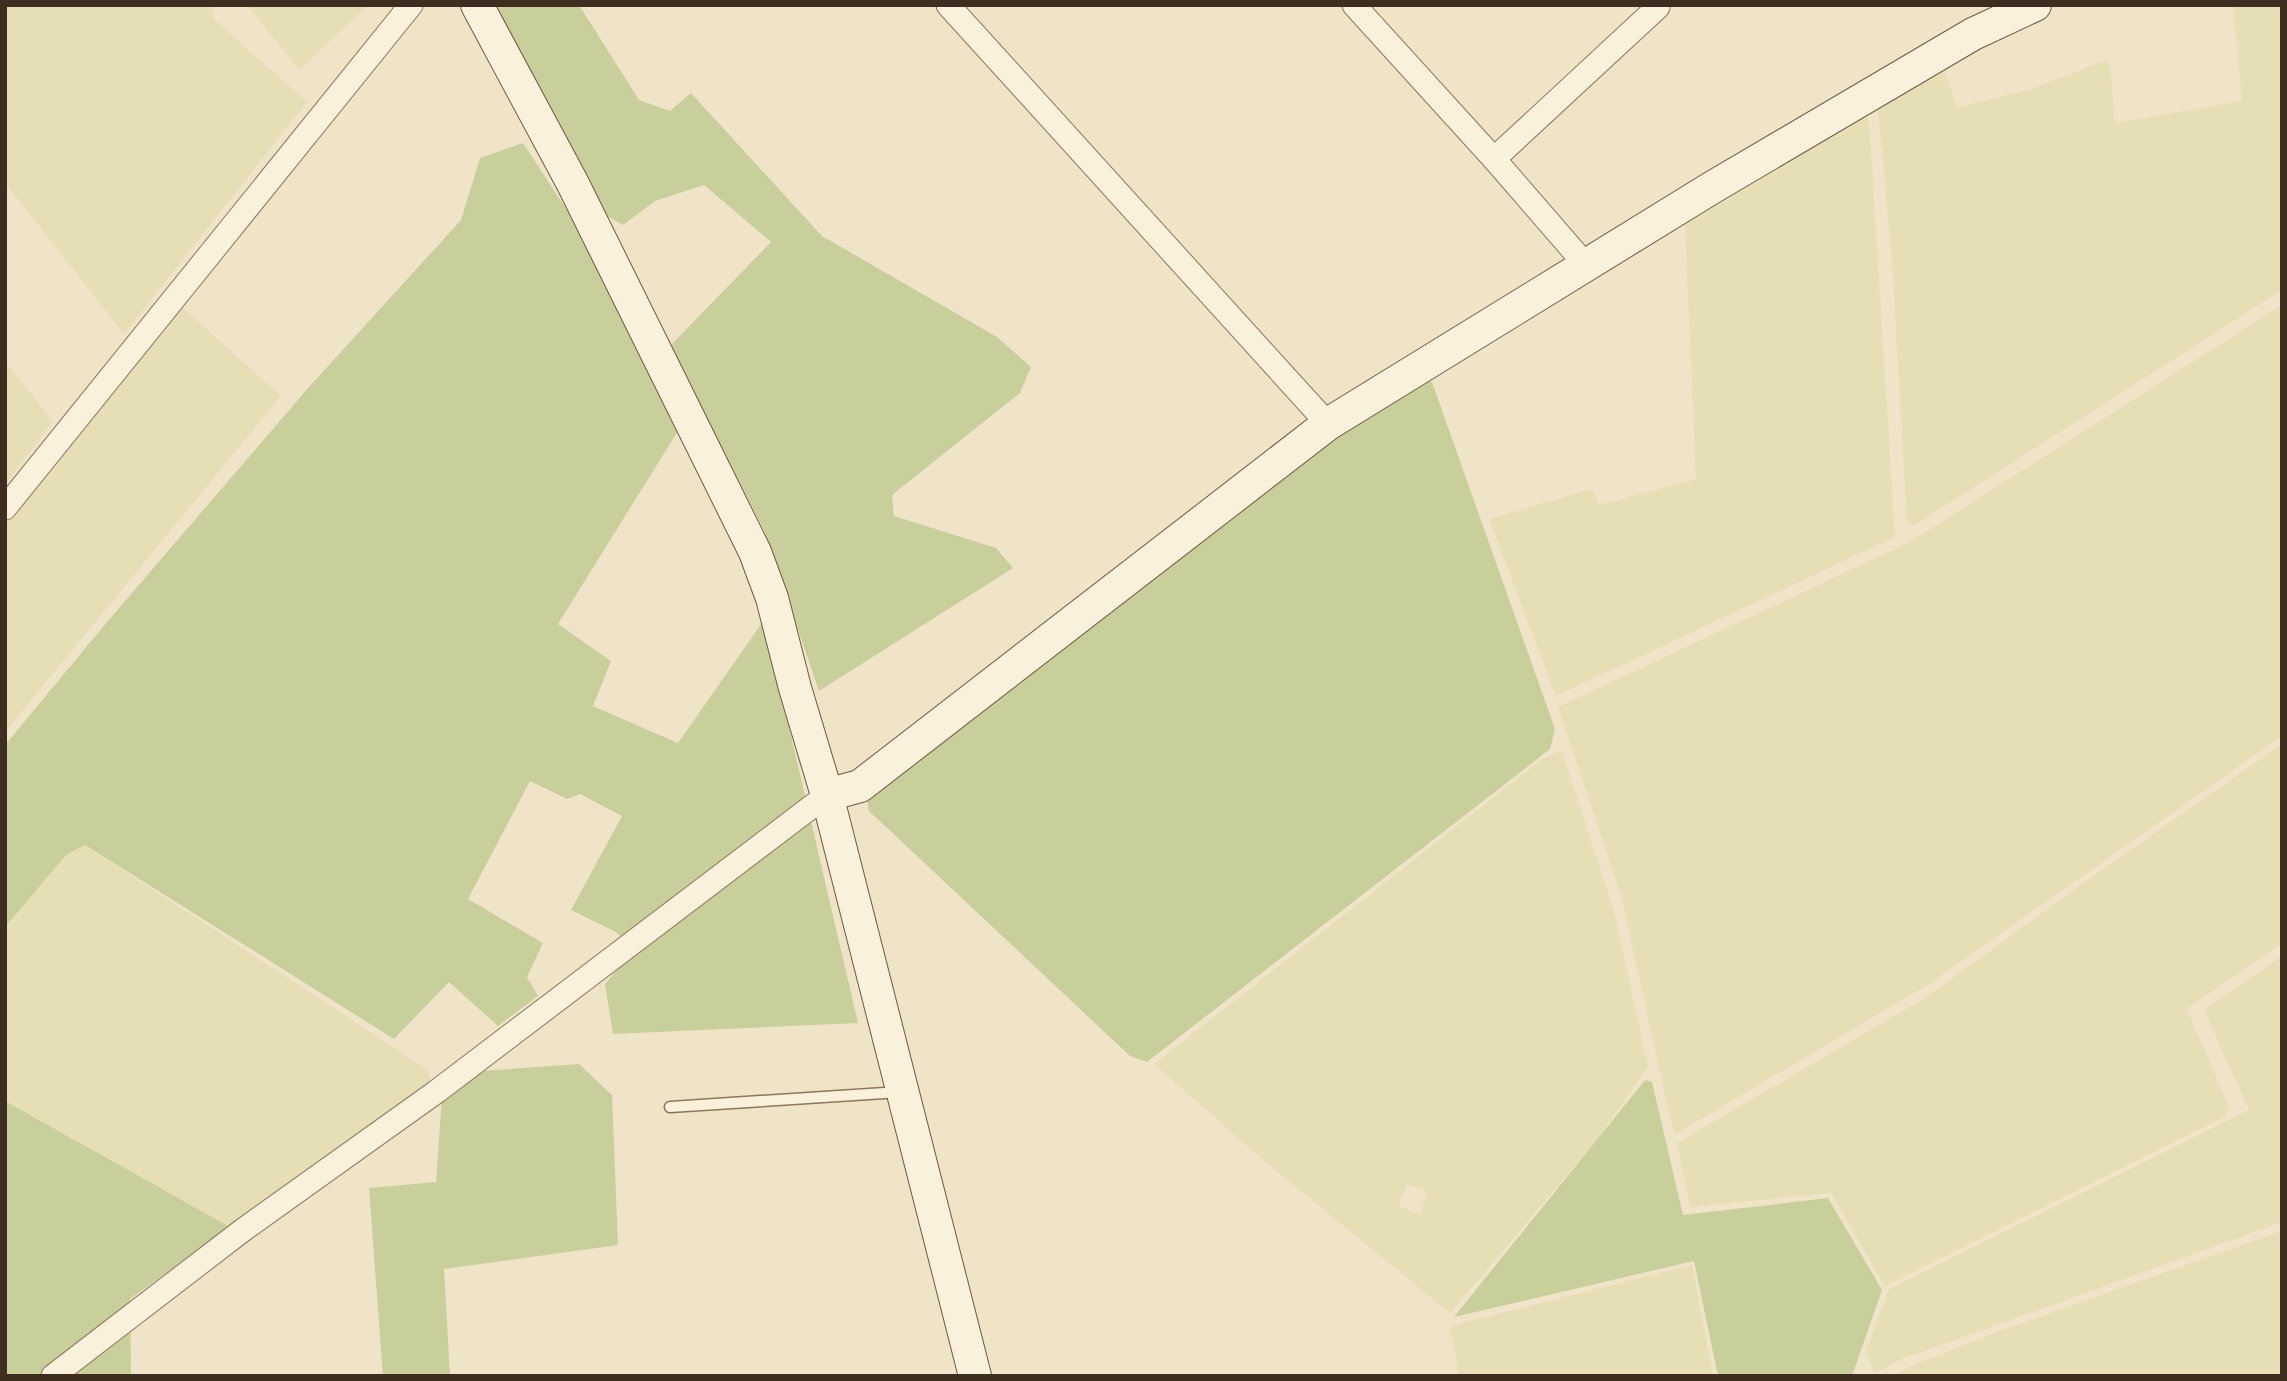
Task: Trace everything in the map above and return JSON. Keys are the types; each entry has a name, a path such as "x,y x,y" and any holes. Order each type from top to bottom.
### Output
{"street":[{"path":"5,508 411,5"},
{"path":"477,5 573,184 755,552 772,598 827,795 975,1376"},
{"path":"948,5 1328,424"},
{"path":"1354,5 1586,264"},
{"path":"1494,159 1658,7 1657,5"},
{"path":"53,1376 243,1230 436,1092 827,795 860,786 1328,424 1586,264 1973,34 2035,5"}],"lane":[{"path":"670,1107 903,1092"}],"shaded area":[{"path":"5,5 212,5 214,19 307,102 124,334 5,183"},
{"path":"247,5 368,5 299,70"},
{"path":"2233,5 2282,5 2282,290 1915,525 1907,522 1892,262 1878,109 1945,71 1957,108 2035,88 2106,60 2110,67 2115,123 2242,101"},
{"path":"1862,117 1869,120 1895,537 1556,696 1489,519 1592,489 1599,505 1696,479 1685,225"},
{"path":"2282,305 2282,736 1929,984 1674,1135 1621,895 1558,707 1910,542"},
{"path":"181,306 281,396 5,732 5,515"},
{"path":"5,361 53,421 5,485"},
{"path":"2282,744 2282,943 2187,1009 2230,1110 2222,1118 1885,1286 1831,1193 1690,1207 1677,1143 1925,998"},
{"path":"1562,751 1614,911 1648,1067 1596,1141 1450,1313 1263,1160 1154,1064 1544,758","holes":["1407,1184 1428,1192 1420,1214 1398,1206"]},
{"path":"85,845 428,1070 431,1082 230,1227 5,1101 5,927 66,855"},
{"path":"2282,956 2282,1222 1902,1359 1875,1373 1866,1351 1889,1289 2249,1110 2204,1010"},
{"path":"2282,1231 2282,1376 1894,1376 1909,1367 1997,1332"},
{"path":"1692,1265 1713,1376 1459,1376 1450,1326"}],"green space":[{"path":"493,5 579,5 639,100 670,111 691,93 822,236 997,337 1031,367 1020,393 892,495 894,516 996,548 1013,568 819,691 764,530 670,346 771,242 704,185 655,201 623,225 607,216 549,104"},
{"path":"523,143 576,224 678,431 558,624 611,661 593,706 678,743 764,620 858,1023 613,1034 605,984 634,949 616,932 571,910 622,816 580,794 567,799 530,781 468,899 543,943 527,977 538,996 498,1026 449,982 394,1039 85,845 66,855 5,927 5,745 309,387 461,220 480,158"},
{"path":"1432,382 1555,729 1550,749 1147,1062 1130,1056 869,811 866,794 1340,433 1413,383"},
{"path":"579,1064 612,1095 618,1245 444,1269 450,1376 383,1376 369,1188 436,1182 442,1096 481,1071"},
{"path":"1645,1080 1652,1082 1683,1215 1828,1198 1882,1290 1852,1376 1718,1376 1694,1261 1454,1317"},
{"path":"5,1101 230,1227 130,1299 131,1376 5,1376"}]}
